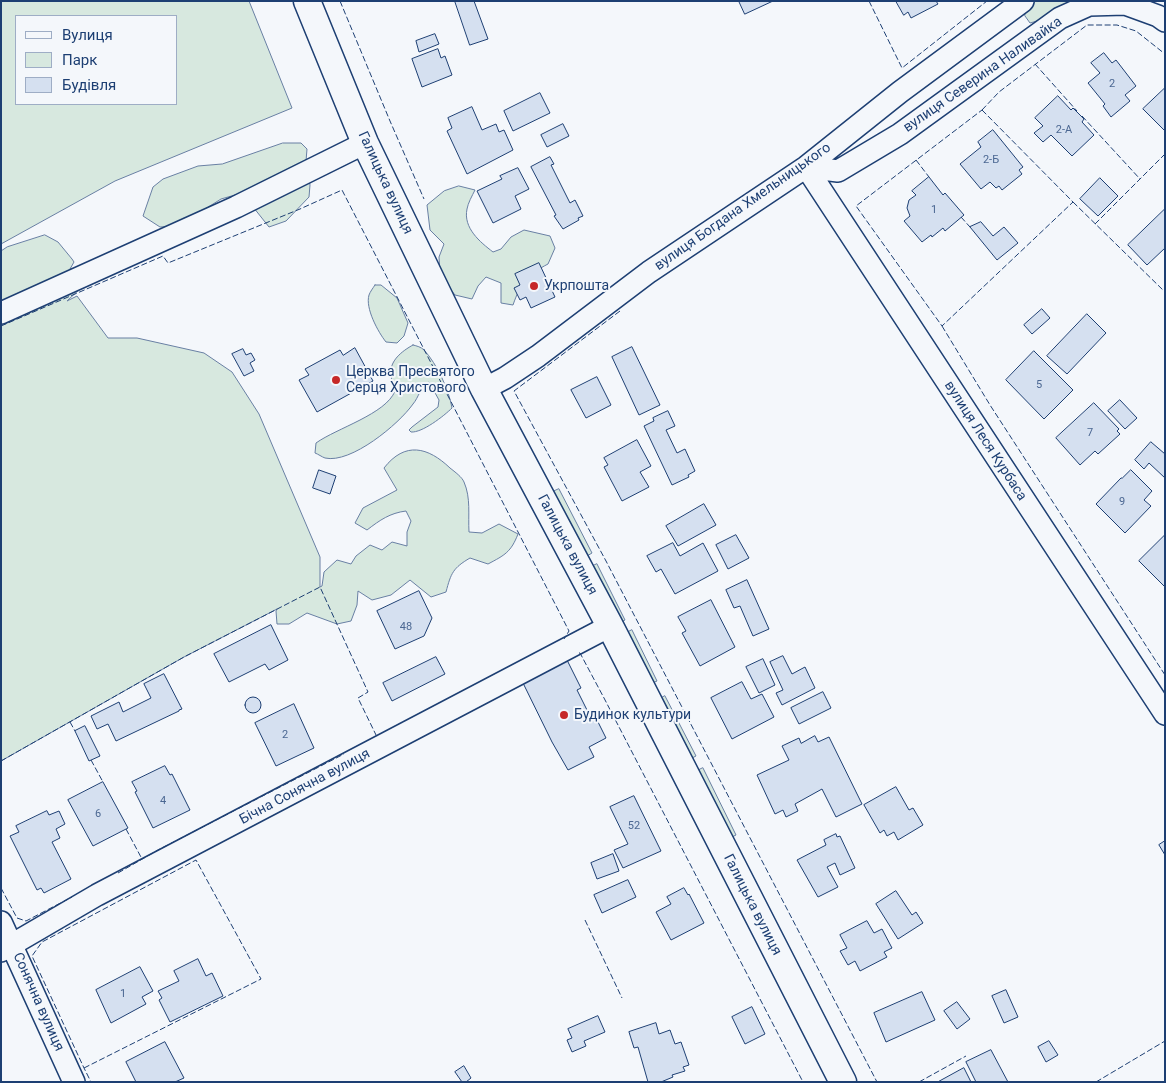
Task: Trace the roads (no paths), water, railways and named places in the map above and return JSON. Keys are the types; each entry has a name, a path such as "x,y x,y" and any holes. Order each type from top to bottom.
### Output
{"street":[{"name":"Галицька вулиця","path":"307,1 365,144 484,389 610,626 843,1082"},
{"name":"вулиця Богдана Хмельницького","path":"484,389 505,378 538,356 649,272 806,167 904,88 1023,1"},
{"name":"вулиця Северина Наливайка","path":"806,167 838,171 900,134 1060,18 1089,5 1125,4 1158,16 1165,21"},
{"path":"1,313 236,207 365,144"},
{"name":"вулиця Леся Курбаса","path":"806,167 1165,714"},
{"name":"Бічна Сонячна вулиця","path":"7,947 97,896 610,626"},
{"name":"Сонячна вулиця","path":"1,922 7,947 74,1082"}],"place":[{"name":"Укрпошта","path":"534,286"},
{"name":"Церква Пресвятого Серця Христового","path":"336,380"},
{"name":"Будинок культури","path":"564,715"}]}
